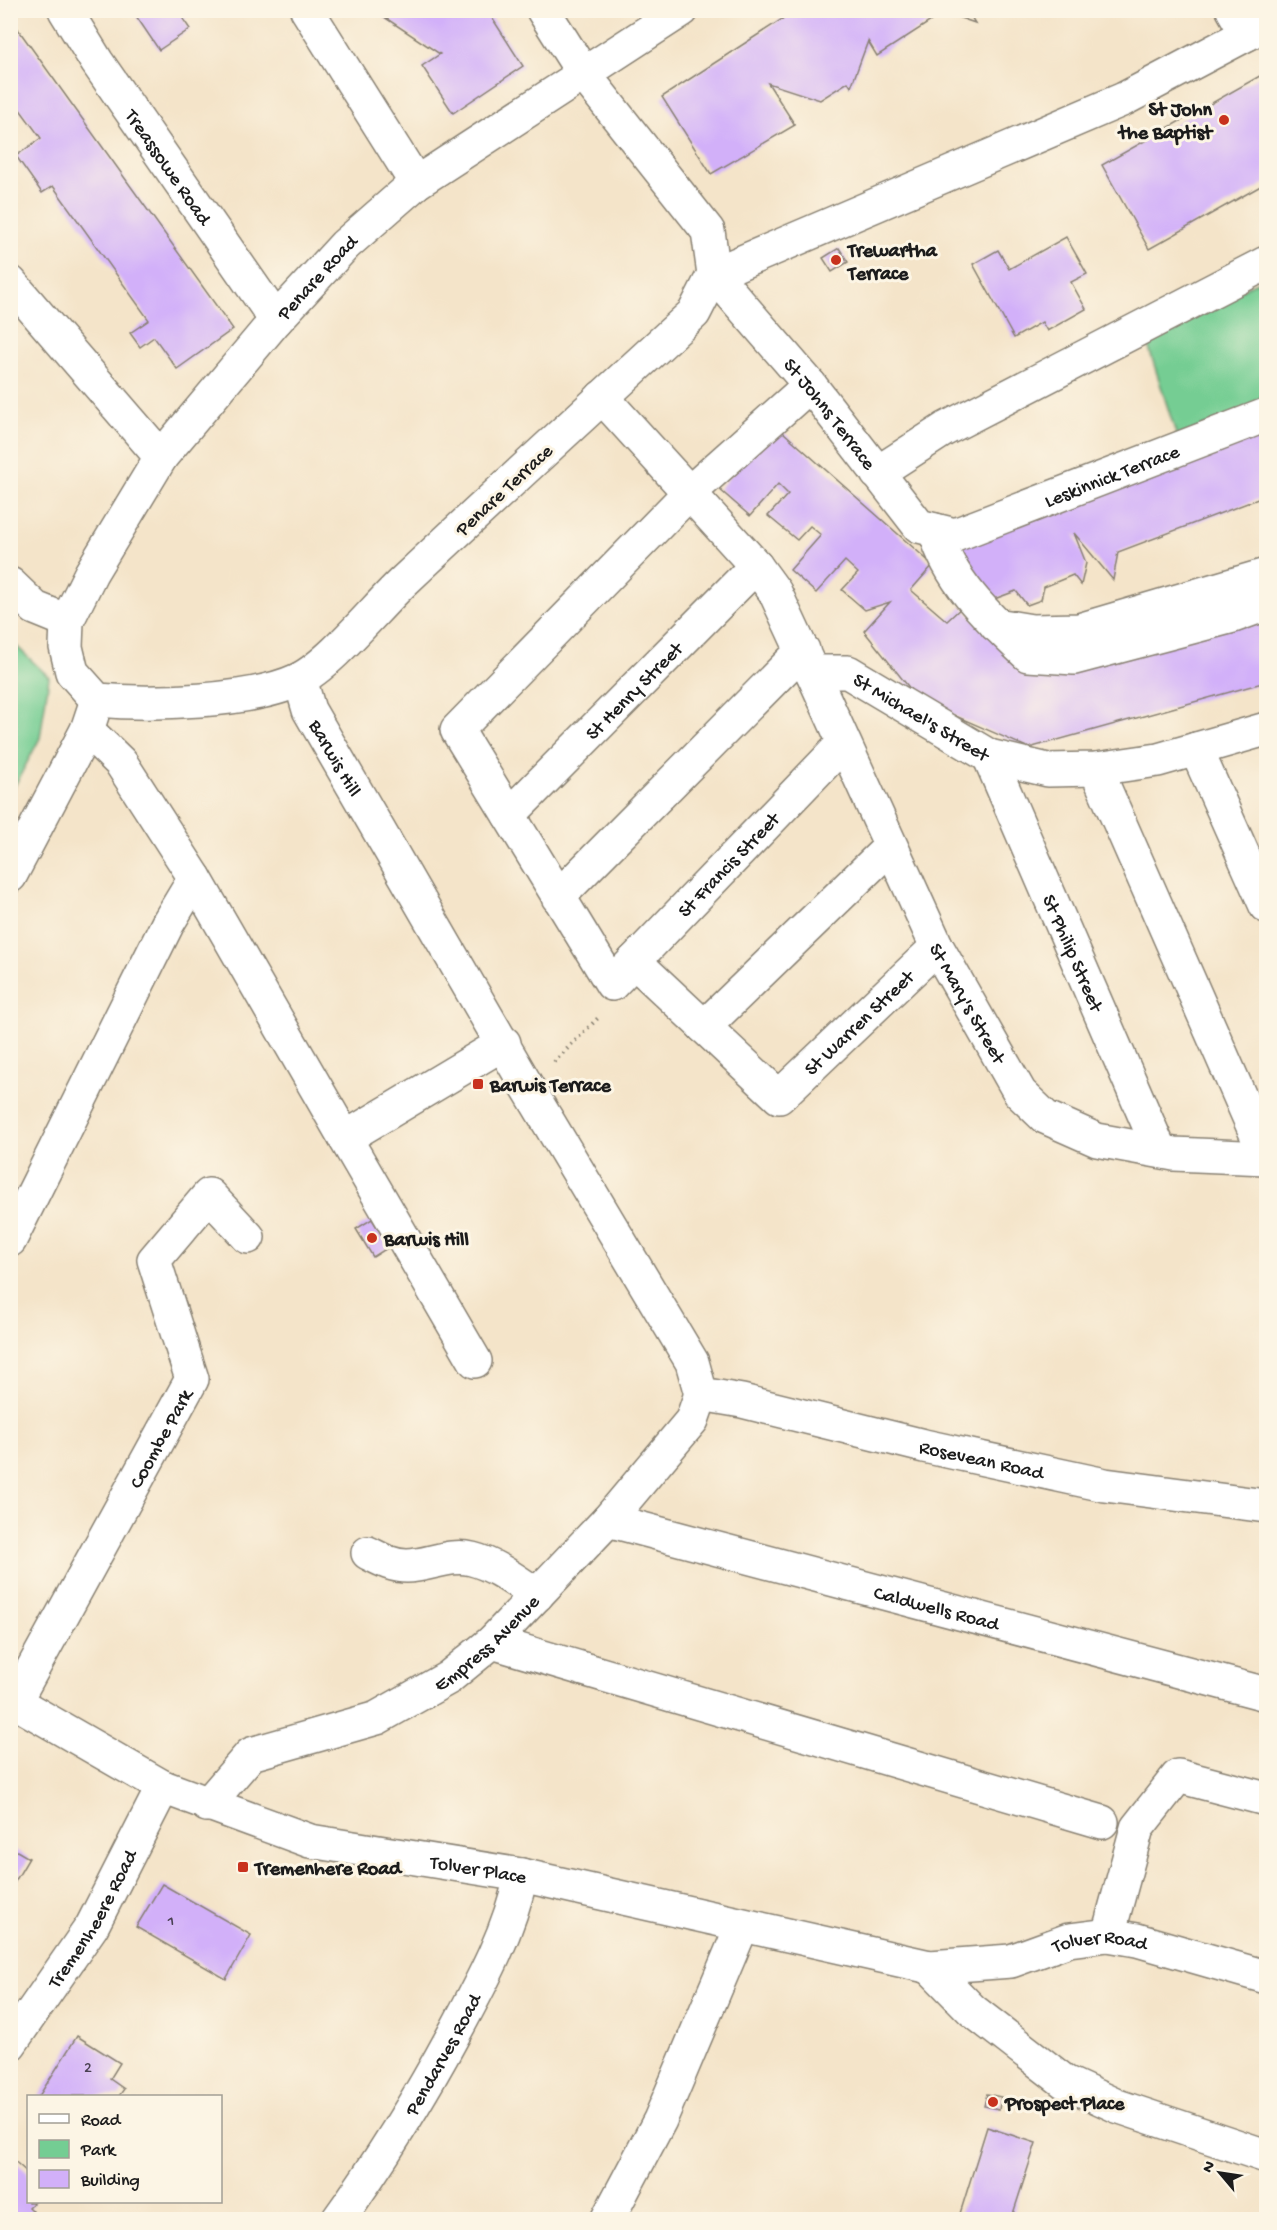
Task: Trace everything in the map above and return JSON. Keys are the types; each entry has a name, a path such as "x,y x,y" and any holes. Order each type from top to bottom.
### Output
{"street":[{"name":"Treassowe Road","path":"65,10 97,62 276,320"},
{"path":"307,10 416,183"},
{"path":"543,10 583,73 708,231 714,274 1124,99 1249,23"},
{"name":"Penare Road","path":"67,634 91,573 161,457 276,320 345,245 416,183 682,10"},
{"path":"877,473 945,429 1266,263"},
{"name":"St Johns Terrace","path":"714,274 810,385 919,526 945,532"},
{"name":"Penare Terrace","path":"92,715 131,703 262,694 300,679 322,663 402,583 694,313 714,274"},
{"path":"10,282 161,457"},
{"path":"612,984 457,730 689,493 810,385"},
{"path":"558,897 808,661 775,592 756,566 602,397"},
{"name":"Leskinnick Terrace","path":"945,532 1266,415"},
{"path":"945,532 941,553 974,602 1028,655 1074,658 1233,616 1266,604"},
{"name":"St Henry Street","path":"509,815 756,566"},
{"path":"996,625 1032,631 1079,630 1266,575"},
{"path":"10,584 67,634 72,672 92,715 195,878 476,1361"},
{"name":"St Mary's Street","path":"808,661 843,744 937,947 1020,1093 1045,1117 1097,1140 1160,1151 1266,1157"},
{"name":"St Michael's Street","path":"808,661 848,672 988,756 1048,770 1096,769 1158,760 1266,729"},
{"name":"Barwis Hill","path":"300,679 309,710 528,1088 692,1362 701,1394"},
{"path":"10,876 92,715"},
{"name":"St Francis Street","path":"612,984 843,744"},
{"path":"1197,749 1266,906"},
{"name":"St Philip Street","path":"988,756 1160,1151"},
{"path":"1096,769 1266,1157"},
{"path":"634,961 704,1027 890,847"},
{"path":"10,1240 168,923 195,878"},
{"name":"St Warren Street","path":"704,1027 779,1097 937,947"},
{"path":"345,1138 504,1043"},
{"name":"Coombe Park","path":"13,1700 192,1379 154,1260 209,1195 248,1237"},
{"name":"Rosevean Road","path":"701,1394 742,1401 924,1446 1105,1485 1266,1506"},
{"name":"Empress Avenue","path":"207,1805 251,1754 377,1718 448,1678 492,1642 608,1520 692,1420 701,1394"},
{"name":"Caldwells Road","path":"608,1520 1266,1694"},
{"path":"368,1553 393,1565 408,1566 443,1559 470,1558 498,1569 537,1594"},
{"path":"492,1642 1102,1822"},
{"name":"Tolver Place","path":"13,1700 163,1787 310,1842 521,1875 930,1967"},
{"path":"1108,1935 1137,1828 1178,1776 1266,1799"},
{"name":"Tremenheere Road","path":"10,2044 92,1926 163,1787"},
{"name":"Pendarves Road","path":"338,2220 422,2093 474,1997 514,1910 521,1875"},
{"path":"607,2220 660,2120 742,1926"},
{"name":"Tolver Road","path":"930,1967 1011,1961 1069,1940 1108,1935 1137,1940 1266,1977"},
{"path":"930,1967 972,2010 1065,2082 1117,2106 1266,2156"}],"path":[{"path":"528,1088 610,1006 612,984"}],"green space":[{"path":"1266,277 1266,401 1177,437 1146,339"},
{"path":"11,641 49,677 40,738 11,793"}],"building":[{"path":"132,10 195,10 183,19 190,29 159,50"},
{"path":"389,10 487,10 523,66 453,113 422,66 440,54 381,15"},
{"path":"796,10 924,10 931,21 877,56 868,41 851,87 848,82 820,100 768,83 795,125 711,174 662,97"},
{"path":"940,10 967,10 975,23 940,11"},
{"path":"10,18 233,329 177,369 154,337 140,347 130,333 149,320 53,186 42,193 16,156 41,138 10,96"},
{"name":"St John the Baptist","path":"1265,73 1266,183 1149,249 1102,165"},
{"path":"1066,237 1087,274 1071,282 1086,309 1047,331 1042,322 1014,338 973,264 998,250 1009,269"},
{"name":"Trewartha Terrace","path":"839,248 848,262 832,272 823,258"},
{"path":"775,425 933,565 911,590 947,621 962,607 1017,663 1266,615 1266,682 1029,748 919,700 864,631 890,602 865,610 842,590 858,573 845,561 816,593 790,570 821,535 810,526 797,540 768,516 788,494 778,484 750,516 719,489"},
{"path":"1266,430 1266,496 1118,552 1113,580 1074,533 1086,563 1081,585 1073,575 1044,587 1041,600 1027,605 1016,591 986,602 945,552"},
{"name":"Barwis Hill","path":"372,1219 389,1247 373,1257 356,1229"},
{"path":"10,1847 29,1858 10,1890"},
{"path":"162,1884 251,1935 226,1979 136,1927"},
{"path":"77,2036 120,2063 110,2079 124,2089 120,2095 40,2095"},
{"name":"Prospect Place","path":"987,2094 1001,2097 999,2109 984,2106"},
{"path":"987,2127 1036,2143 1011,2220 958,2220"},
{"path":"10,2157 27,2172 27,2203 33,2203 29,2207 33,2211 25,2220 10,2220"}],"place":[{"name":"St John the Baptist","path":"1224,120"},
{"name":"Trewartha Terrace","path":"836,260"},
{"name":"Barwis Terrace","path":"478,1084"},
{"name":"Barwis Hill","path":"372,1238"},
{"name":"Tremenhere Road","path":"243,1867"},
{"name":"Prospect Place","path":"993,2102"}]}
